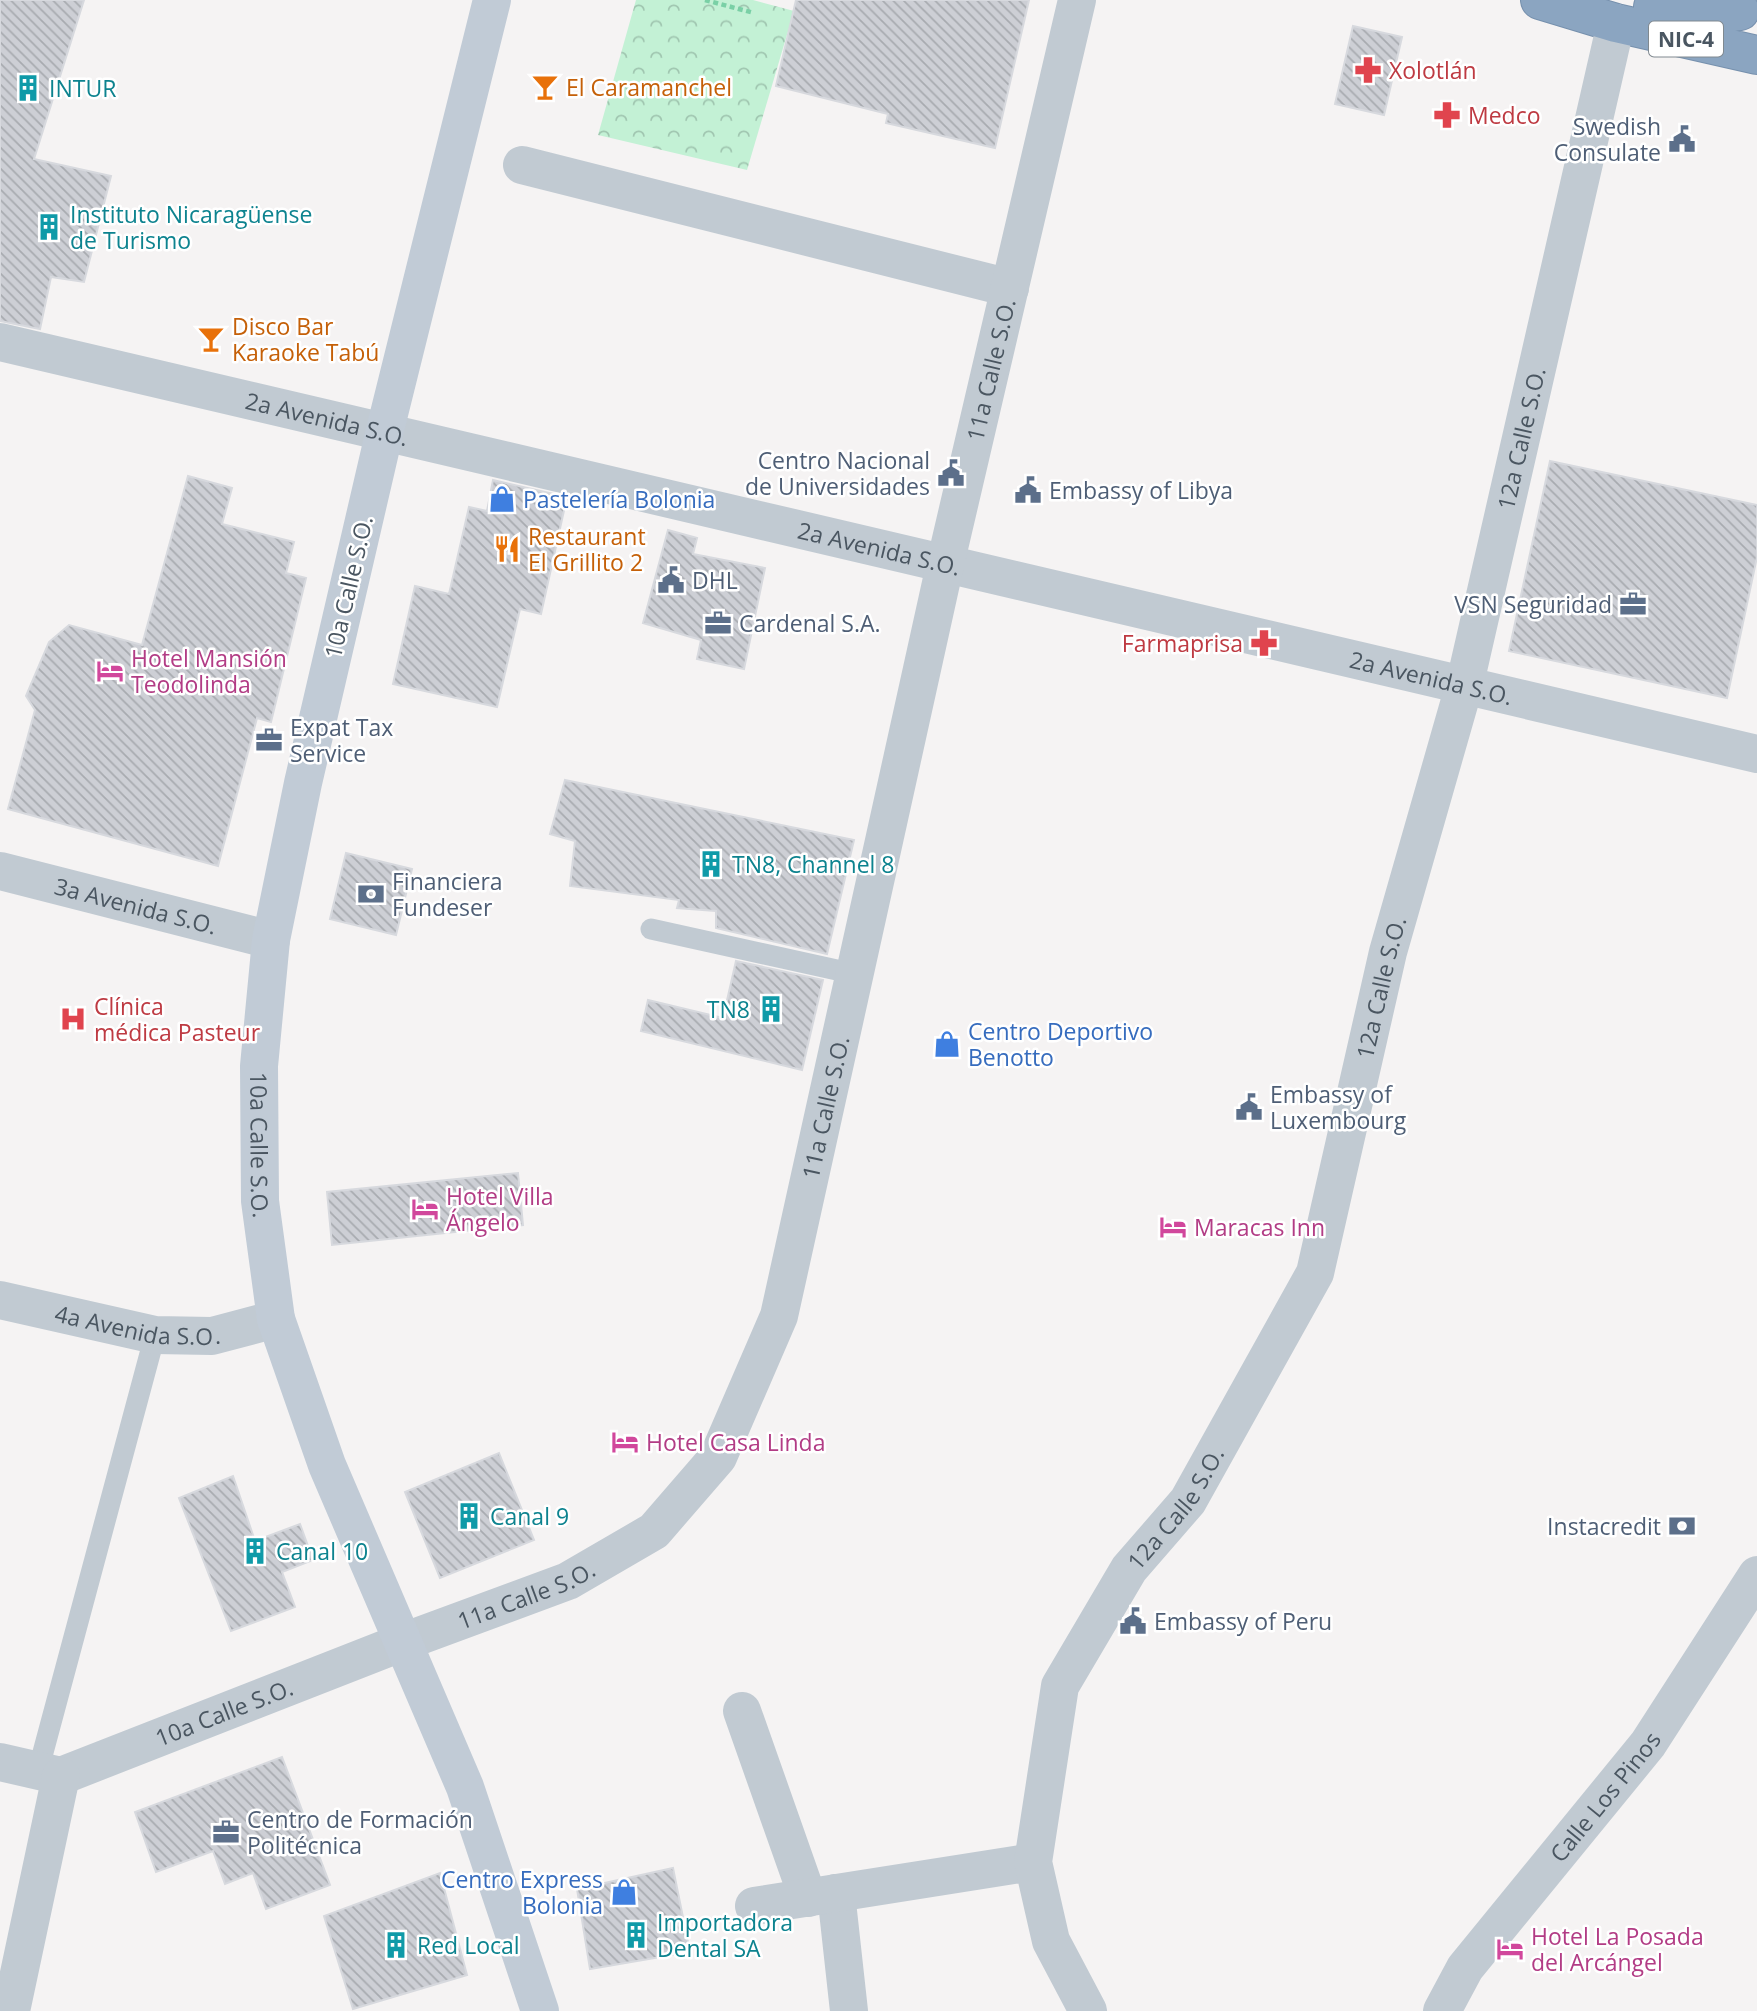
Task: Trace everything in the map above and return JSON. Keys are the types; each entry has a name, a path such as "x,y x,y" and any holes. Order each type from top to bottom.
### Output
{"highway":[{"name":"NIC-4","path":"1540,0 1616,23 1757,55"},
{"name":"NIC-4","path":"1685,0 1749,12"},
{"path":"1616,23 1626,7 1633,4 1701,15 1749,12"}],"street":[{"name":"10a Calle S.O.","path":"50,1773 403,1642 327,1465 276,1319 260,1201 258,1066 271,940 303,783 385,430 492,0"},
{"name":"11a Calle S.O.","path":"403,1642 568,1581 654,1531 718,1457 779,1316 945,565 1077,0"},
{"name":"12a Calle S.O.","path":"1088,2011 1051,1941 1033,1862 1060,1686 1129,1569 1188,1501 1315,1272 1388,952 1465,683 1616,23"},
{"path":"522,165 1010,288"},
{"name":"2a Avenida S.O.","path":"0,342 385,430 945,565 1465,683 1757,754"},
{"name":"3a Avenida S.O.","path":"0,871 271,940"},
{"name":"4a Avenida S.O.","path":"0,1300 155,1335 212,1336 276,1319"},
{"name":"Calle Los Pinos","path":"1442,2011 1465,1968 1648,1744 1757,1575"},
{"path":"403,1642 465,1787 540,2011"},
{"path":"742,1711 822,1895 849,2011"},
{"path":"0,1762 50,1773 11,2011"},
{"path":"754,1906 1033,1862"}],"lane":[{"path":"651,929 855,974"},
{"path":"50,1773 155,1335"}],"path":[{"path":"705,0 754,13"}],"green space":[{"path":"636,0 753,0 794,11 747,170 598,135"}],"building":[{"path":"0,0 84,0 34,159 111,176 84,282 51,277 40,329 0,321"},
{"path":"796,0 1029,0 995,148 886,123 888,114 776,86"},
{"name":"Xolotlán","path":"1353,26 1402,37 1384,115 1335,104"},
{"name":"VSN Seguridad","path":"1550,461 1757,505 1757,557 1727,698 1509,651"},
{"name":"Hotel Mansión Teodolinda","path":"188,476 232,488 222,524 294,542 286,573 306,578 271,722 257,718 218,866 8,809 35,710 26,696 49,642 69,625 142,645"},
{"name":"Restaurant El Grillito 2","path":"493,480 567,497 541,614 520,609 497,707 393,684 415,586 449,594 469,507 487,511"},
{"path":"668,530 697,538 693,554 765,568 744,669 697,659 701,640 643,623"},
{"name":"TN8, Channel 8","path":"565,780 854,840 827,954 716,928 716,911 677,908 679,900 570,886 575,841 550,834"},
{"name":"Financiera Fundeser","path":"346,853 412,869 396,935 330,919"},
{"name":"TN8","path":"736,961 823,980 802,1070 641,1031 648,1000 723,1018"},
{"name":"Hotel Villa Ángelo","path":"518,1173 523,1225 332,1245 327,1192"},
{"name":"Canal 9","path":"499,1453 534,1540 440,1578 405,1492"},
{"name":"Canal 10","path":"233,1476 255,1541 300,1524 313,1560 282,1572 295,1607 231,1631 179,1498"},
{"name":"Centro de Formación Politécnica","path":"282,1757 330,1885 266,1909 253,1873 225,1884 213,1851 156,1872 135,1812"},
{"name":"Importadora Dental SA","path":"673,1868 690,1952 590,1969 577,1889"},
{"name":"Red Local","path":"440,1873 467,1975 353,2009 324,1916"}],"place":[{"name":"Xolotlán","path":"1368,70"},
{"name":"El Caramanchel","path":"545,87"},
{"name":"INTUR","path":"28,88"},
{"name":"Medco","path":"1447,115"},
{"name":"Swedish Consulate","path":"1682,139"},
{"name":"Instituto Nicaragüense de Turismo","path":"49,227"},
{"name":"Disco Bar Karaoke Tabú","path":"211,339"},
{"name":"Centro Nacional de Universidades","path":"951,473"},
{"name":"Embassy of Libya","path":"1028,490"},
{"name":"Pastelería Bolonia","path":"502,499"},
{"name":"Restaurant El Grillito 2","path":"507,549"},
{"name":"DHL","path":"671,580"},
{"name":"VSN Seguridad","path":"1633,604"},
{"name":"Cardenal S.A.","path":"718,623"},
{"name":"Farmaprisa","path":"1264,643"},
{"name":"Hotel Mansión Teodolinda","path":"110,671"},
{"name":"Expat Tax Service","path":"269,740"},
{"name":"TN8, Channel 8","path":"711,864"},
{"name":"Financiera Fundeser","path":"371,894"},
{"name":"TN8","path":"771,1009"},
{"name":"Clínica médica Pasteur","path":"73,1019"},
{"name":"Centro Deportivo Benotto","path":"947,1044"},
{"name":"Embassy of Luxembourg","path":"1249,1107"},
{"name":"Hotel Villa Ángelo","path":"425,1209"},
{"name":"Maracas Inn","path":"1173,1227"},
{"name":"Hotel Casa Linda","path":"625,1442"},
{"name":"Canal 9","path":"469,1516"},
{"name":"Instacredit","path":"1682,1526"},
{"name":"Canal 10","path":"255,1551"},
{"name":"Embassy of Peru","path":"1133,1621"},
{"name":"Centro de Formación Politécnica","path":"226,1832"},
{"name":"Centro Express Bolonia","path":"624,1892"},
{"name":"Importadora Dental SA","path":"636,1935"},
{"name":"Red Local","path":"396,1945"},
{"name":"Hotel La Posada del Arcángel","path":"1510,1949"}]}
